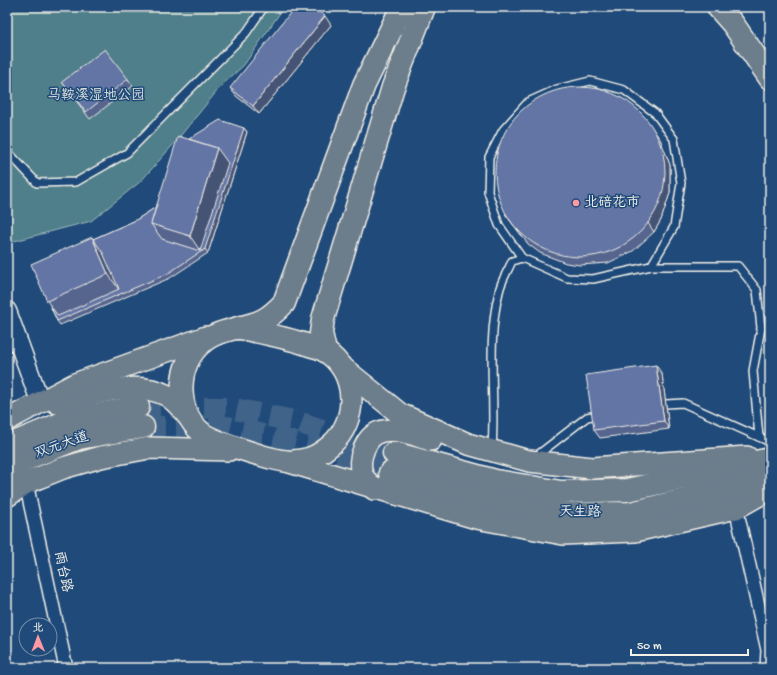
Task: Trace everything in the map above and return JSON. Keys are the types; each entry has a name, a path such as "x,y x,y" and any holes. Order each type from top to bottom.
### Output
{"highway":[{"path":"228,331 265,320 271,317 284,304 364,85 402,7"},
{"path":"332,358 321,333 323,319 393,87 424,7"},
{"path":"718,7 733,24 770,78"},
{"name":"双元大道","path":"7,446 72,419 140,417 33,456 7,470"},
{"name":"天生路","path":"770,459 627,490 561,492 392,463 491,501 563,514 631,513 770,479"}],"main road":[{"path":"189,417 182,398 182,378 189,359 201,344 228,331"},
{"path":"7,420 40,401 75,384 228,331 284,337 332,358 400,414 468,444 530,461 592,468"},
{"path":"286,461 306,460 324,451 339,438 348,421 352,401 348,382 332,358"},
{"path":"40,401 57,403 128,388 152,389 166,395 177,403 201,433 244,450 286,461 374,489 476,518 563,534 635,531 736,508 770,489"},
{"path":"374,489 363,476 361,459 370,439 382,431 400,431 466,451 530,466 592,468 770,455"},
{"path":"7,496 26,483 63,468 93,459 148,448 244,450"}],"street":[{"path":"7,311 40,401"},
{"name":"雨台路","path":"26,483 66,668"},
{"path":"736,508 768,650 767,668"}],"lane":[{"path":"7,151 37,182 76,182 121,157 133,148 246,33 264,7"},
{"path":"651,266 674,227 681,183 674,139 655,113 624,90 590,81 557,89 528,102 503,130 489,158 488,192 499,224 522,258 566,278 593,279 651,266 738,266 757,290 761,328 753,371 759,437"},
{"path":"492,451 494,421 494,328 499,291 512,261 522,258"},
{"path":"666,404 683,403 770,442"},
{"path":"530,461 587,417 596,415"}],"green space":[{"name":"马鞍溪湿地公园","path":"7,7 284,7 244,65 222,85 141,181 91,221 7,243"}],"building":[{"path":"295,7 313,7 325,16 253,106 230,88"},
{"path":"105,49 128,79 86,112 62,82"},
{"path":"580,87 605,91 620,97 634,106 646,118 655,132 661,147 665,172 661,197 655,212 646,226 634,238 620,247 605,253 580,257 555,253 540,247 526,238 514,226 505,212 499,197 495,172 499,147 505,132 514,118 526,106 540,97 555,91"},
{"path":"220,120 244,128 205,249 167,274 57,321 50,305 58,316 119,289 103,253 93,239 136,220 156,207 151,224 162,239 200,251 228,163 217,148 189,139"},
{"path":"178,136 217,148 190,236 151,224"},
{"path":"92,237 108,274 47,301 31,264"},
{"path":"656,365 664,421 594,430 586,375"}],"tunnel":[{"path":"138,407 229,408 294,421 394,453"},
{"path":"143,427 227,427 286,440 390,473"}],"place":[{"name":"北碚花市","path":"576,203"}]}
